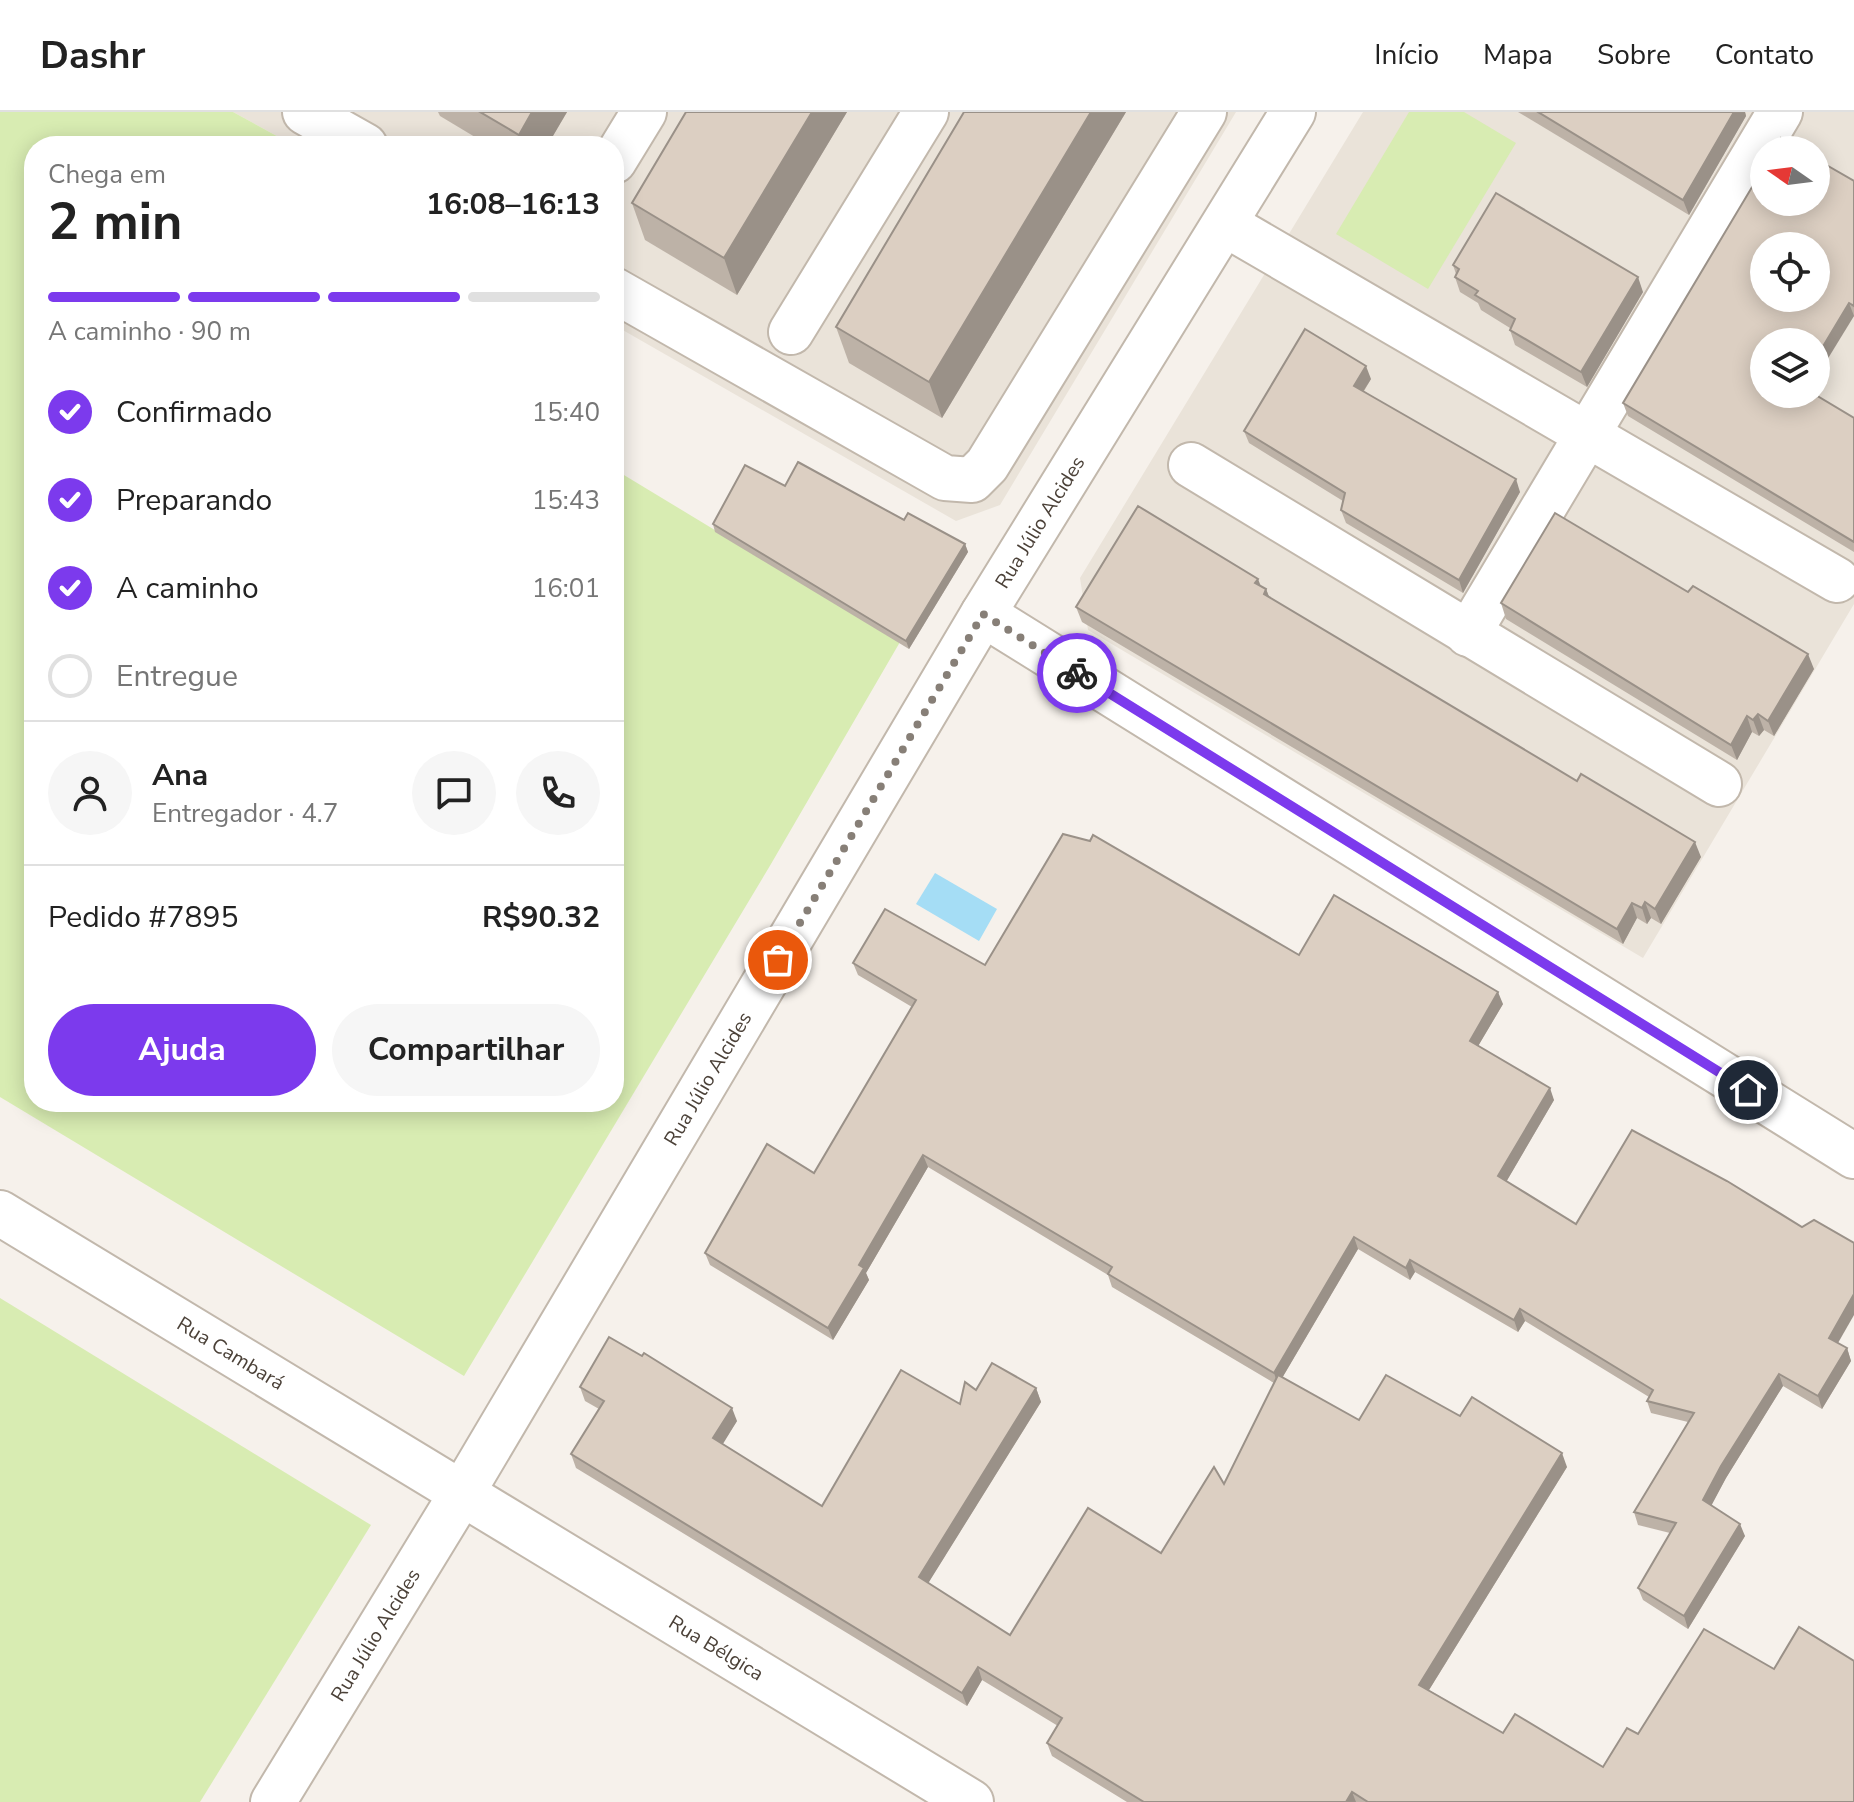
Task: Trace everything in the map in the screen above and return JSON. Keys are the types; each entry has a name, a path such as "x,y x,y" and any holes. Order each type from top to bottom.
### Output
{"street":[{"path":"305,112 347,136"},
{"path":"624,145 644,112"},
{"path":"791,332 926,112"},
{"path":"624,296 945,478 972,480 987,465 1204,112"},
{"name":"Rua Júlio Alcides","path":"273,1802 462,1493 983,614 1293,112"},
{"path":"1468,634 1780,112"},
{"path":"1225,224 1837,580"},
{"path":"1191,465 1719,784"},
{"path":"983,614 1854,1156"},
{"name":"Rua Cambará","path":"0,1213 462,1493"},
{"name":"Rua Bélgica","path":"462,1493 971,1802"}],"shaded area":[{"path":"233,112 1236,112 1000,505 956,521 624,331 624,136 277,136"},
{"path":"1363,112 1854,112 1854,604 1643,958 1088,630 1080,578"}],"green space":[{"path":"0,112 233,112 277,136 24,136 24,1111 0,1097"},
{"path":"1409,112 1464,112 1516,143 1428,289 1336,234"},
{"path":"624,475 900,642 624,1109"},
{"path":"25,1112 622,1112 464,1376"},
{"path":"0,1298 371,1525 200,1802 0,1802"}],"water":[{"path":"935,873 997,909 979,941 916,904"}],"building":[{"path":"480,112 532,112 519,135"},
{"path":"686,112 812,112 724,258 632,203"},
{"path":"964,112 1091,112 929,382 836,327"},
{"path":"1538,112 1734,112 1683,200"},
{"path":"1830,167 1854,181 1854,306 1849,303 1830,335 1830,328 1750,328 1750,408 1830,408 1830,404 1854,418 1854,542 1623,403 1750,190 1750,216 1830,216"},
{"path":"1496,193 1638,277 1581,372 1510,330 1515,319 1475,295 1478,291 1455,277 1459,269 1453,265"},
{"path":"1305,329 1366,366 1354,386 1516,479 1459,580 1341,510 1345,493 1244,431"},
{"path":"798,462 904,520 908,513 965,544 906,641 713,524 745,465 785,486"},
{"path":"1138,506 1258,579 1255,583 1266,589 1264,594 1577,781 1581,774 1695,842 1655,909 1645,902 1642,908 1632,903 1617,929 1076,607"},
{"path":"1555,513 1688,592 1693,586 1808,654 1768,721 1758,714 1753,720 1747,716 1731,745 1501,603"},
{"path":"1063,834 1090,841 1093,835 1299,955 1334,895 1498,992 1470,1041 1550,1088 1498,1176 1576,1224 1632,1130 1727,1181 1802,1227 1814,1220 1854,1243 1854,1294 1829,1338 1847,1348 1818,1396 1779,1374 1721,1466 1703,1500 1740,1524 1684,1616 1638,1588 1676,1523 1634,1512 1694,1413 1647,1401 1653,1390 1520,1309 1514,1320 1410,1260 1406,1268 1354,1237 1274,1373 1108,1274 1112,1267 923,1155 859,1265 864,1268 828,1328 705,1253 767,1144 814,1173 916,1000 853,963 885,909 985,965"},
{"path":"609,1337 642,1356 644,1353 732,1408 713,1438 822,1506 901,1370 960,1404 965,1382 976,1390 992,1363 1036,1388 919,1577 1010,1635 1088,1508 1161,1553 1214,1467 1224,1484 1278,1375 1359,1420 1386,1375 1460,1416 1472,1397 1562,1453 1419,1685 1503,1733 1515,1714 1603,1767 1627,1728 1638,1734 1704,1629 1774,1669 1799,1627 1854,1661 1854,1802 1368,1802 1352,1792 1346,1802 1144,1802 1047,1743 1062,1718 978,1667 962,1693 571,1454 604,1401 580,1387"}],"way so far":[{"path":"778,960 983,614 1077,673"}],"route":[{"path":"1077,673 1748,1090"}]}
